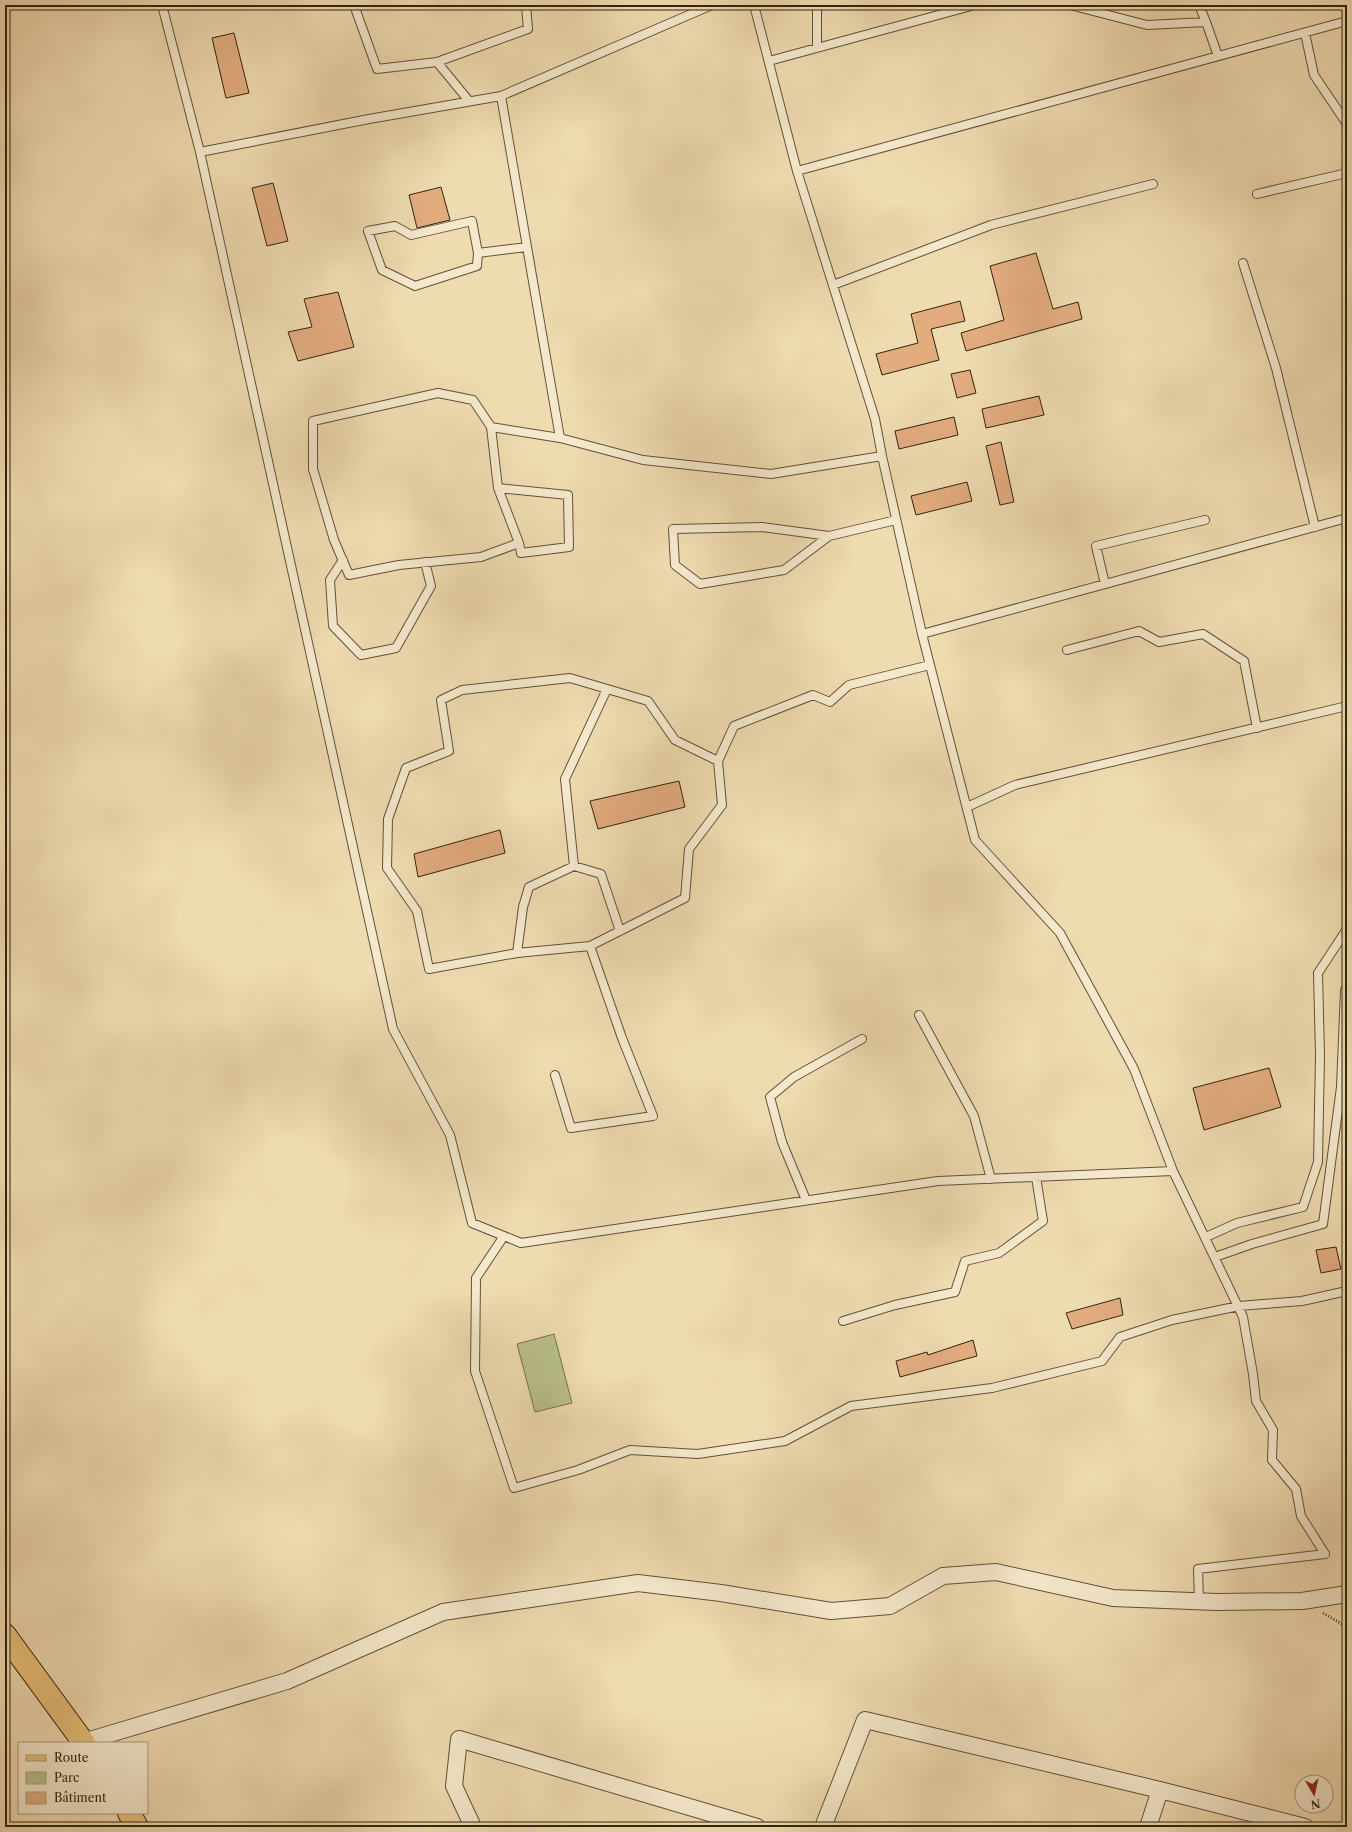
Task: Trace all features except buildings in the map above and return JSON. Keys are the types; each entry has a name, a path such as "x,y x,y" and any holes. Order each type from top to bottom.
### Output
{"main road":[{"path":"5,1635 84,1742"},
{"path":"129,1814 137,1827"}],"street":[{"path":"84,1742 287,1681 442,1612 638,1583 721,1593 831,1611 890,1606 943,1576 996,1572 1113,1598 1199,1602 1302,1601 1347,1594"},
{"path":"823,1827 865,1720 1160,1790 1305,1827"},
{"path":"473,1827 454,1786 459,1739 758,1827"},
{"path":"1148,1827 1160,1790"}],"lane":[{"path":"162,5 200,152 393,1029 450,1135 472,1222 521,1243 938,1181 1173,1171"},
{"path":"354,5 377,69 437,62 528,29 526,5"},
{"path":"200,152 369,118 501,96 712,5"},
{"path":"754,5 797,171 875,420 922,634 975,840 1060,933 1134,1069 1173,1171 1206,1237 1243,1317 1256,1401 1272,1430 1272,1460 1296,1489 1301,1516 1325,1554 1198,1569 1199,1602"},
{"path":"817,5 817,48"},
{"path":"769,61 975,5"},
{"path":"1070,5 1147,25 1206,22"},
{"path":"1199,5 1218,56"},
{"path":"797,171 1347,21"},
{"path":"1305,32 1314,74 1347,124"},
{"path":"437,62 469,101"},
{"path":"501,96 560,438"},
{"path":"1257,194 1347,173"},
{"path":"833,285 991,225 1153,184"},
{"path":"472,221 478,252 477,266 415,286 382,270 368,231 395,226 411,235 472,221"},
{"path":"478,252 527,247"},
{"path":"1243,263 1276,368 1315,527"},
{"path":"498,488 568,495 569,547 521,554 519,543 498,488 491,427 473,400 438,392 313,421 313,469 334,540 349,575 399,565 481,557 519,543"},
{"path":"491,427 560,438 642,460 771,474 882,456"},
{"path":"922,634 1347,518"},
{"path":"829,536 784,570 700,584 675,565 673,529 762,527 829,536 896,520"},
{"path":"1105,584 1096,546 1205,520"},
{"path":"343,560 330,580 333,626 361,655 396,648 431,586 425,562"},
{"path":"1067,650 1139,631 1159,642 1203,634 1244,661 1257,728"},
{"path":"718,761 675,740 648,700 570,678 462,690 441,700 450,751 406,768 388,819 387,868 418,911 429,969 517,953 590,946 685,898 689,849 722,805 718,761 734,726 813,695 830,702 849,685 930,666"},
{"path":"574,866 565,779 607,689"},
{"path":"967,806 1015,785 1347,706"},
{"path":"517,953 523,907 529,887 574,866 602,874 620,931"},
{"path":"1206,1237 1236,1223 1303,1207 1318,1162 1320,1055 1318,973 1347,929"},
{"path":"555,1075 571,1128 653,1116 622,1038 590,946"},
{"path":"1215,1257 1252,1244 1322,1224 1341,1087 1345,990 1347,986"},
{"path":"919,1015 974,1116 991,1179"},
{"path":"806,1200 782,1142 770,1097 794,1077 862,1039"},
{"path":"842,1321 895,1305 955,1292 965,1261 999,1253 1043,1221 1036,1177"},
{"path":"504,1236 476,1278 475,1371 514,1488 578,1470 630,1450 698,1454 785,1441 852,1406 992,1388 1102,1361 1120,1337 1172,1320 1239,1306 1302,1302 1347,1291"}],"green space":[{"path":"554,1334 572,1403 535,1412 517,1344"}]}
